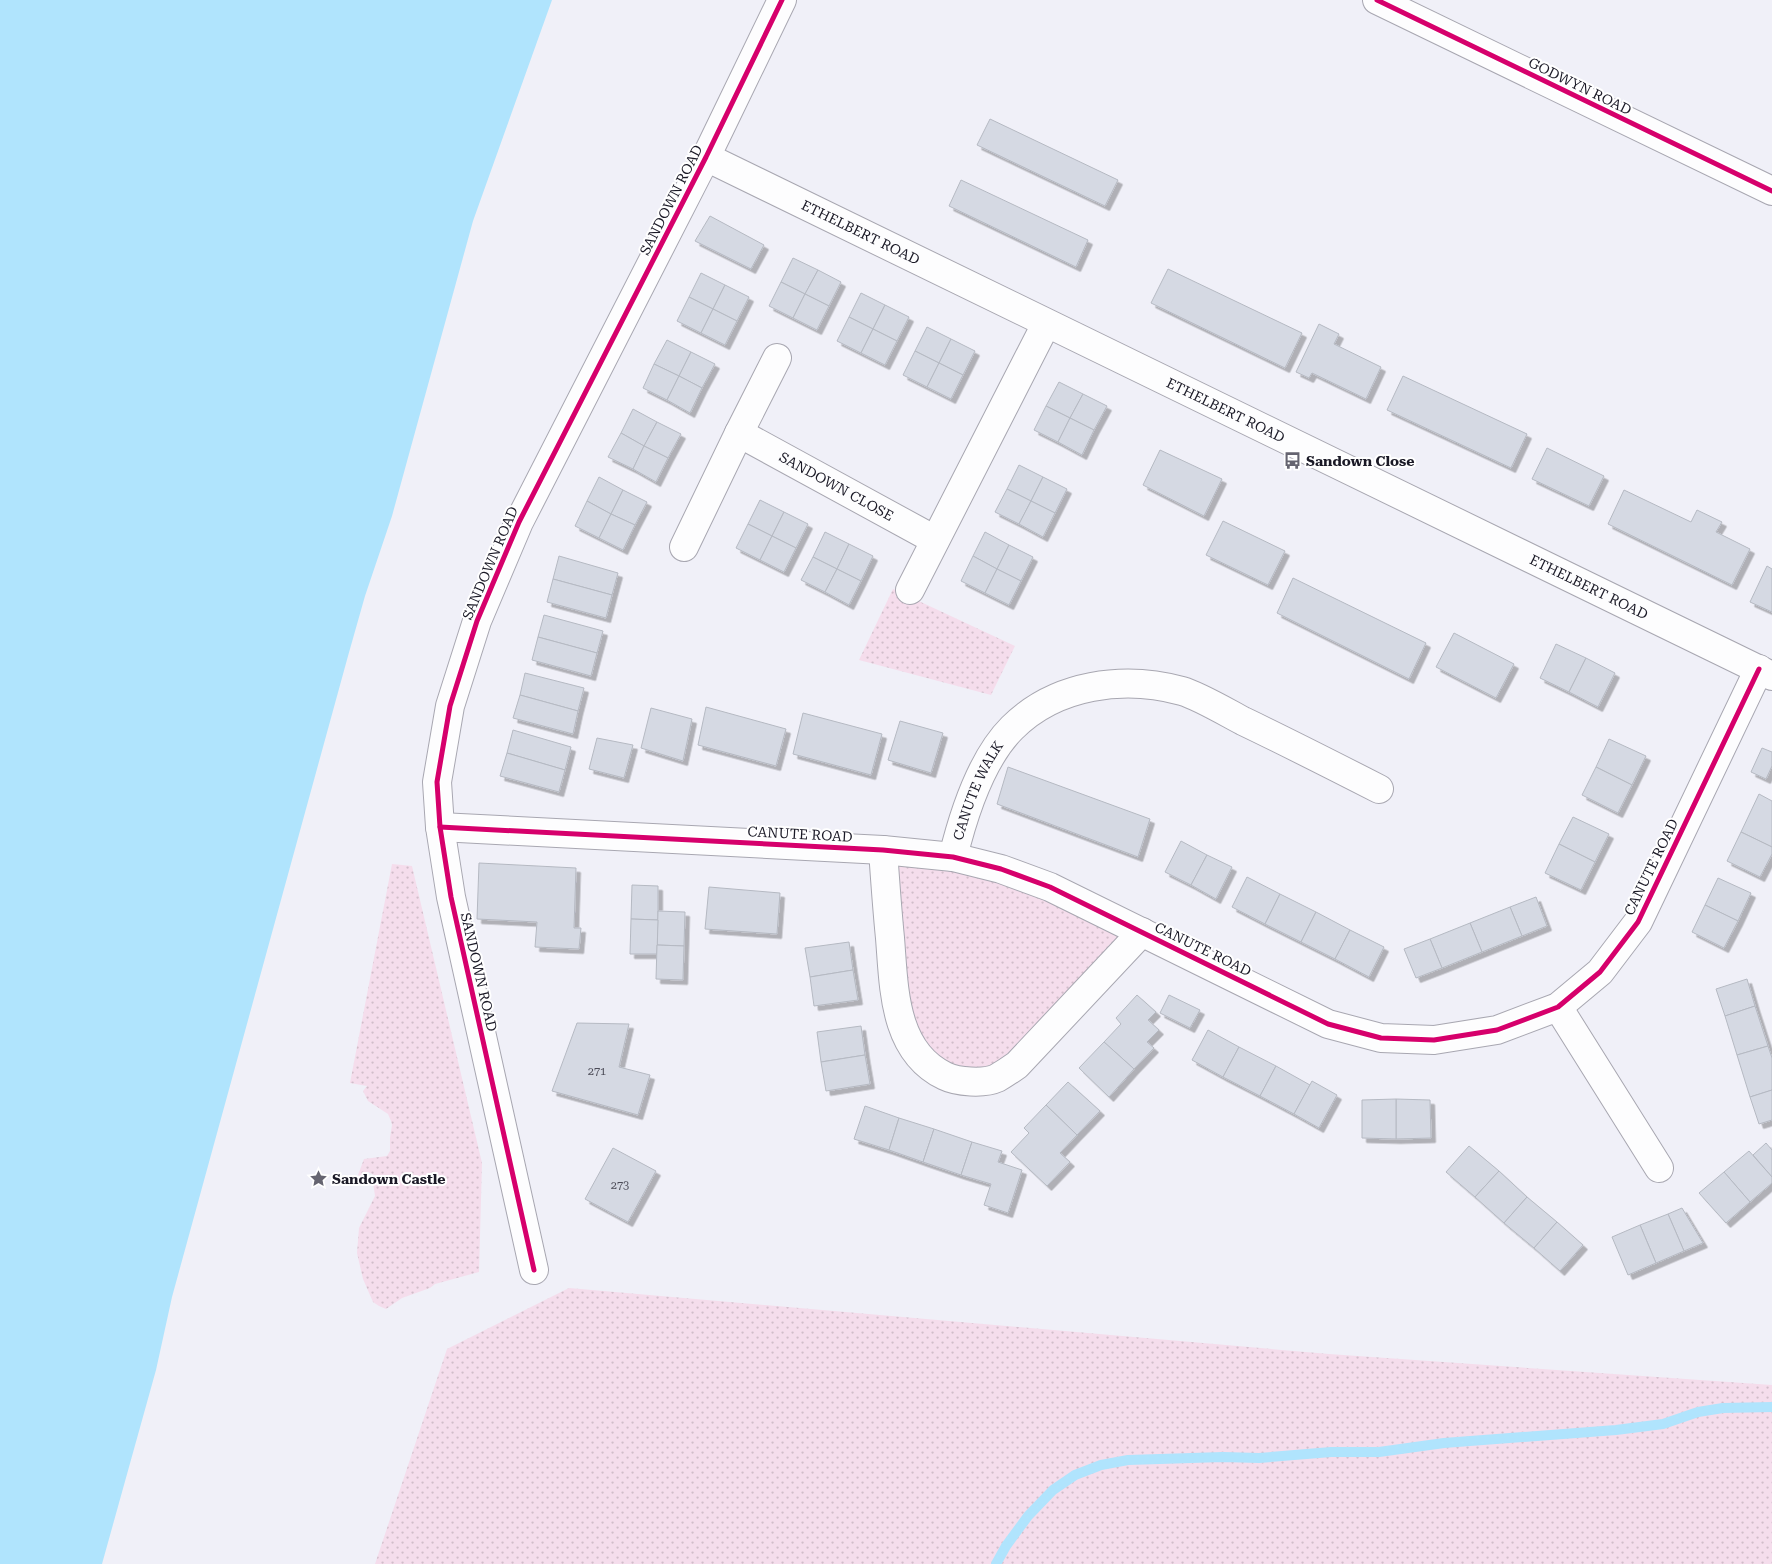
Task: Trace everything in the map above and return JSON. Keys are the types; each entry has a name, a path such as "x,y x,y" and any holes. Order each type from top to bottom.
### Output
{"street":[{"name":"SANDOWN ROAD","path":"534,1270 451,897 440,827 438,782 450,706 477,621 519,522 706,157 782,0"},
{"name":"GODWYN ROAD","path":"1378,0 1772,191"},
{"name":"ETHELBERT ROAD","path":"706,157 1765,672"},
{"path":"910,590 1046,324"},
{"path":"684,547 718,474 777,358"},
{"name":"SANDOWN CLOSE","path":"738,434 935,540"},
{"name":"CANUTE ROAD","path":"440,827 883,850 953,858 1001,870 1050,887 1328,1024 1381,1038 1434,1040 1497,1030 1558,1007 1600,972 1638,922 1765,672"},
{"name":"CANUTE WALK","path":"953,858 963,818 973,792 998,746 1012,728 1047,704 1067,694 1088,687 1139,684 1184,692 1379,788"},
{"name":"CANUTE ROAD","path":"883,850 895,1000 905,1032 916,1054 932,1070 952,1079 975,1082 995,1079 1016,1066 1142,932"},
{"path":"1558,1007 1659,1168"}],"shaded area":[{"path":"893,589 1015,646 991,695 859,660"},
{"path":"883,850 953,857 1142,932 995,1079 916,1054"},
{"path":"392,864 412,866 482,1163 479,1272 435,1284 430,1288 402,1298 386,1309 373,1302 363,1279 357,1253 359,1228 375,1196 373,1182 376,1176 368,1172 363,1178 358,1175 364,1159 387,1156 390,1151 392,1125 388,1114 368,1101 363,1091 367,1086 350,1083"},
{"path":"569,1288 1329,1354 1772,1385 1772,1564 375,1564 447,1349"}],"water":[{"path":"0,0 552,0 473,221 392,516 365,596 172,1297 156,1370 102,1564 0,1564"}],"building":[{"path":"990,119 1118,180 1105,206 977,145"},
{"path":"961,180 1088,240 1076,267 949,206"},
{"path":"710,216 764,245 751,269 695,241"},
{"path":"793,258 818,270 805,294 781,282"},
{"path":"1168,269 1302,333 1285,368 1151,303"},
{"path":"818,270 841,282 829,306 805,294"},
{"path":"701,273 725,285 713,309 689,297"},
{"path":"781,282 805,294 793,318 769,306"},
{"path":"725,285 749,297 737,321 713,309"},
{"path":"861,293 885,305 873,329 849,317"},
{"path":"805,294 829,306 817,330 793,318"},
{"path":"689,297 713,309 701,333 677,321"},
{"path":"885,305 909,317 897,341 873,329"},
{"path":"713,309 737,321 725,345 701,333"},
{"path":"849,317 873,329 861,353 837,341"},
{"path":"1319,324 1339,334 1334,344 1381,367 1366,399 1312,373 1309,378 1296,372"},
{"path":"927,327 951,339 939,363 915,351"},
{"path":"873,329 897,341 885,365 861,353"},
{"path":"951,339 975,351 963,375 939,363"},
{"path":"667,340 691,352 679,376 654,364"},
{"path":"915,351 939,363 927,387 903,375"},
{"path":"691,352 715,364 702,388 679,376"},
{"path":"939,363 963,375 951,399 927,387"},
{"path":"654,364 679,376 667,400 643,388"},
{"path":"679,376 702,388 690,413 667,400"},
{"path":"1403,376 1527,434 1511,468 1387,410"},
{"path":"1059,382 1083,394 1070,418 1046,406"},
{"path":"1083,394 1107,406 1094,430 1070,418"},
{"path":"1046,406 1070,418 1058,442 1034,430"},
{"path":"633,409 657,422 644,446 621,433"},
{"path":"1070,418 1094,430 1082,455 1058,442"},
{"path":"657,422 681,434 668,458 644,446"},
{"path":"621,433 644,446 633,469 608,457"},
{"path":"644,446 668,458 656,482 633,469"},
{"path":"1547,448 1604,476 1589,506 1532,479"},
{"path":"1160,450 1222,479 1204,516 1143,485"},
{"path":"1019,465 1043,477 1031,501 1007,489"},
{"path":"599,477 623,490 611,514 587,501"},
{"path":"1043,477 1067,489 1055,513 1031,501"},
{"path":"1007,489 1031,501 1019,524 995,512"},
{"path":"623,490 647,502 635,525 611,514"},
{"path":"1624,490 1691,522 1697,510 1722,522 1716,532 1750,549 1732,585 1608,524"},
{"path":"760,500 784,512 772,536 748,524"},
{"path":"587,501 611,514 599,538 575,526"},
{"path":"1031,501 1055,513 1043,537 1019,524"},
{"path":"784,512 808,524 796,548 772,536"},
{"path":"611,514 635,525 623,550 599,538"},
{"path":"1223,521 1285,551 1268,585 1206,555"},
{"path":"748,524 772,536 760,560 736,548"},
{"path":"825,532 849,544 837,569 813,557"},
{"path":"985,532 1009,545 997,569 973,556"},
{"path":"772,536 796,548 784,572 760,560"},
{"path":"849,544 873,556 861,581 837,569"},
{"path":"1009,545 1033,557 1021,581 997,569"},
{"path":"559,556 618,573 612,595 553,579"},
{"path":"973,556 997,569 985,593 961,581"},
{"path":"813,557 837,569 825,592 801,580"},
{"path":"1767,566 1772,569 1772,612 1750,602"},
{"path":"837,569 861,581 849,605 825,592"},
{"path":"997,569 1021,581 1009,605 985,593"},
{"path":"1293,578 1426,643 1409,679 1277,613"},
{"path":"553,579 612,595 606,618 547,602"},
{"path":"544,615 603,631 597,653 538,637"},
{"path":"1454,633 1514,664 1496,698 1436,667"},
{"path":"538,637 597,653 591,676 532,660"},
{"path":"1556,644 1586,658 1569,692 1540,678"},
{"path":"1586,658 1615,673 1598,707 1569,692"},
{"path":"525,673 584,688 578,711 520,695"},
{"path":"520,695 578,711 573,734 513,718"},
{"path":"706,707 786,729 776,766 698,745"},
{"path":"651,708 692,719 683,761 641,748"},
{"path":"803,713 882,734 871,775 793,754"},
{"path":"900,721 943,733 931,773 888,760"},
{"path":"513,730 571,747 565,770 507,753"},
{"path":"597,738 633,745 624,778 589,769"},
{"path":"1609,739 1646,756 1632,785 1596,767"},
{"path":"1762,748 1772,752 1772,766 1766,779 1751,772"},
{"path":"507,753 565,770 559,792 500,776"},
{"path":"1008,767 1150,819 1138,857 997,804"},
{"path":"1596,767 1632,785 1618,813 1582,795"},
{"path":"1759,794 1772,801 1772,847 1741,832"},
{"path":"1573,817 1609,834 1595,862 1559,844"},
{"path":"1741,832 1772,847 1772,854 1760,877 1727,861"},
{"path":"1181,841 1207,855 1191,885 1165,872"},
{"path":"1559,844 1595,862 1581,890 1545,873"},
{"path":"1207,855 1232,867 1216,899 1191,885"},
{"path":"479,863 576,868 574,928 581,928 579,949 535,947 537,922 477,919"},
{"path":"1247,877 1280,894 1265,924 1232,907"},
{"path":"1718,878 1751,893 1738,921 1705,905"},
{"path":"632,885 658,886 658,920 631,919"},
{"path":"709,887 780,893 777,934 705,929"},
{"path":"1280,894 1316,912 1301,942 1265,924"},
{"path":"1536,897 1547,926 1522,936 1510,907"},
{"path":"1705,905 1738,921 1724,948 1692,932"},
{"path":"1510,907 1522,936 1482,952 1470,923"},
{"path":"658,911 685,912 684,946 657,945"},
{"path":"1316,912 1350,930 1335,959 1301,942"},
{"path":"631,919 658,920 657,954 630,954"},
{"path":"1470,923 1482,952 1442,968 1430,939"},
{"path":"1350,930 1384,947 1369,977 1335,959"},
{"path":"1430,939 1442,968 1416,978 1404,949"},
{"path":"849,942 853,970 810,977 805,948"},
{"path":"657,945 684,946 683,980 656,979"},
{"path":"853,970 858,1000 814,1006 810,977"},
{"path":"1747,979 1755,1006 1725,1016 1716,989"},
{"path":"1137,995 1156,1012 1148,1020 1159,1030 1147,1042 1154,1048 1134,1069 1104,1042 1121,1024 1116,1018"},
{"path":"1169,995 1200,1010 1190,1028 1160,1013"},
{"path":"1755,1006 1768,1046 1737,1055 1725,1016"},
{"path":"577,1023 629,1024 619,1067 650,1075 638,1115 552,1091"},
{"path":"861,1026 865,1055 821,1062 817,1032"},
{"path":"1208,1030 1239,1047 1223,1077 1192,1060"},
{"path":"1104,1042 1134,1069 1109,1097 1079,1068"},
{"path":"1768,1046 1772,1058 1772,1090 1750,1097 1737,1055"},
{"path":"1239,1047 1276,1066 1260,1096 1223,1077"},
{"path":"865,1055 870,1084 826,1091 821,1062"},
{"path":"1276,1066 1310,1085 1294,1114 1260,1096"},
{"path":"1312,1081 1337,1095 1319,1128 1294,1114"},
{"path":"1068,1082 1100,1111 1077,1135 1046,1105"},
{"path":"1772,1090 1772,1120 1759,1124 1750,1097"},
{"path":"1396,1099 1430,1100 1431,1138 1396,1139"},
{"path":"1396,1099 1396,1139 1362,1138 1362,1100"},
{"path":"1046,1105 1077,1135 1060,1153 1070,1162 1047,1186 1011,1152 1029,1133 1024,1128"},
{"path":"865,1106 899,1118 889,1150 854,1139"},
{"path":"899,1118 934,1129 923,1162 889,1150"},
{"path":"934,1129 972,1142 961,1175 923,1162"},
{"path":"972,1142 1002,1151 998,1162 1022,1170 1008,1213 984,1205 991,1184 961,1175"},
{"path":"1766,1143 1772,1150 1772,1177 1753,1155"},
{"path":"1469,1146 1499,1171 1475,1197 1446,1172"},
{"path":"613,1148 656,1171 628,1222 585,1199"},
{"path":"1749,1151 1772,1177 1772,1183 1750,1202 1724,1172"},
{"path":"1499,1171 1527,1197 1504,1223 1475,1197"},
{"path":"1724,1172 1750,1202 1726,1223 1699,1193"},
{"path":"1527,1197 1557,1222 1534,1248 1504,1223"},
{"path":"1682,1208 1703,1243 1684,1251 1668,1214"},
{"path":"1668,1214 1684,1251 1656,1263 1640,1225"},
{"path":"1557,1222 1583,1245 1560,1271 1534,1248"},
{"path":"1640,1225 1656,1263 1628,1275 1612,1237"}],"waterway":[{"path":"996,1564 1006,1546 1028,1516 1053,1490 1075,1475 1101,1465 1128,1460 1223,1457 1259,1458 1331,1452 1379,1452 1444,1443 1616,1430 1663,1424 1698,1412 1723,1408 1772,1407"}],"cycle path":[{"path":"534,1270 451,897 440,827 437,782 450,706 477,621 519,522 706,157 782,0"},
{"path":"1377,0 1772,191"},
{"path":"440,827 883,850 953,857 1001,869 1050,887 1328,1024 1381,1038 1434,1040 1497,1030 1558,1007 1600,972 1638,922 1759,669"}],"place":[{"name":"Sandown Close","path":"1292,461"},
{"name":"Sandown Castle","path":"318,1179"}]}
